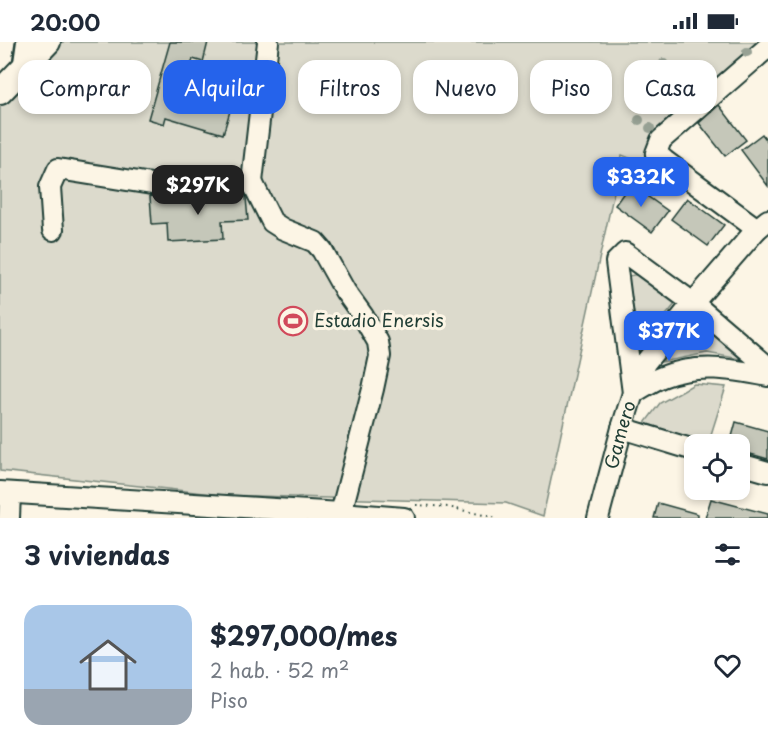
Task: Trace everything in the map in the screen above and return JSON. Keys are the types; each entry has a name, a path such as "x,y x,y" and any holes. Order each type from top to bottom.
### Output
{"main road":[{"path":"0,92 30,52 48,42"}],"street":[{"path":"268,42 252,182 272,222 315,242 322,250 378,342 380,356 341,513"},
{"path":"763,224 656,153 661,140 768,47"},
{"path":"53,230 50,187 58,169 164,186 252,182"},
{"name":"Gamero","path":"598,518 622,428 645,363 693,303 763,224"},
{"path":"768,367 693,303 625,253 616,262 633,393 661,377 696,369 725,368 768,376"},
{"path":"622,428 684,447"},
{"path":"750,467 768,472"},
{"path":"9,518 5,492 264,513 341,513 404,518"}],"shaded area":[{"name":"Estadio Enersis","path":"63,42 768,42 717,86 717,60 624,60 624,114 685,114 657,138 649,166 622,155 543,516 506,503 223,495 0,471 0,104 18,85 18,114 151,114 151,60 42,60"},
{"path":"640,274 676,303 643,343 636,341 628,276"},
{"path":"698,324 748,357 746,360 707,353 662,362 690,325"},
{"path":"694,384 726,387 711,434 684,434 684,436 645,423 660,403"}],"building":[{"path":"170,42 208,42 204,60 165,60"},
{"path":"163,66 163,114 229,114 223,134 166,117 164,124 148,119"},
{"path":"719,105 746,140 725,156 699,123 709,114 717,114"},
{"path":"762,134 768,142 768,186 741,150"},
{"path":"630,184 668,211 652,232 615,205"},
{"path":"245,194 248,220 222,221 223,239 168,242 167,223 152,224 150,196 165,198"},
{"path":"687,198 724,225 708,246 671,219"},
{"path":"736,422 768,431 768,459 750,454 750,434 733,434"},
{"path":"711,500 768,514 768,518 705,518"},
{"path":"658,503 698,514 698,518 654,518"}],"place":[{"name":"Estadio Enersis","path":"293,321"}]}
